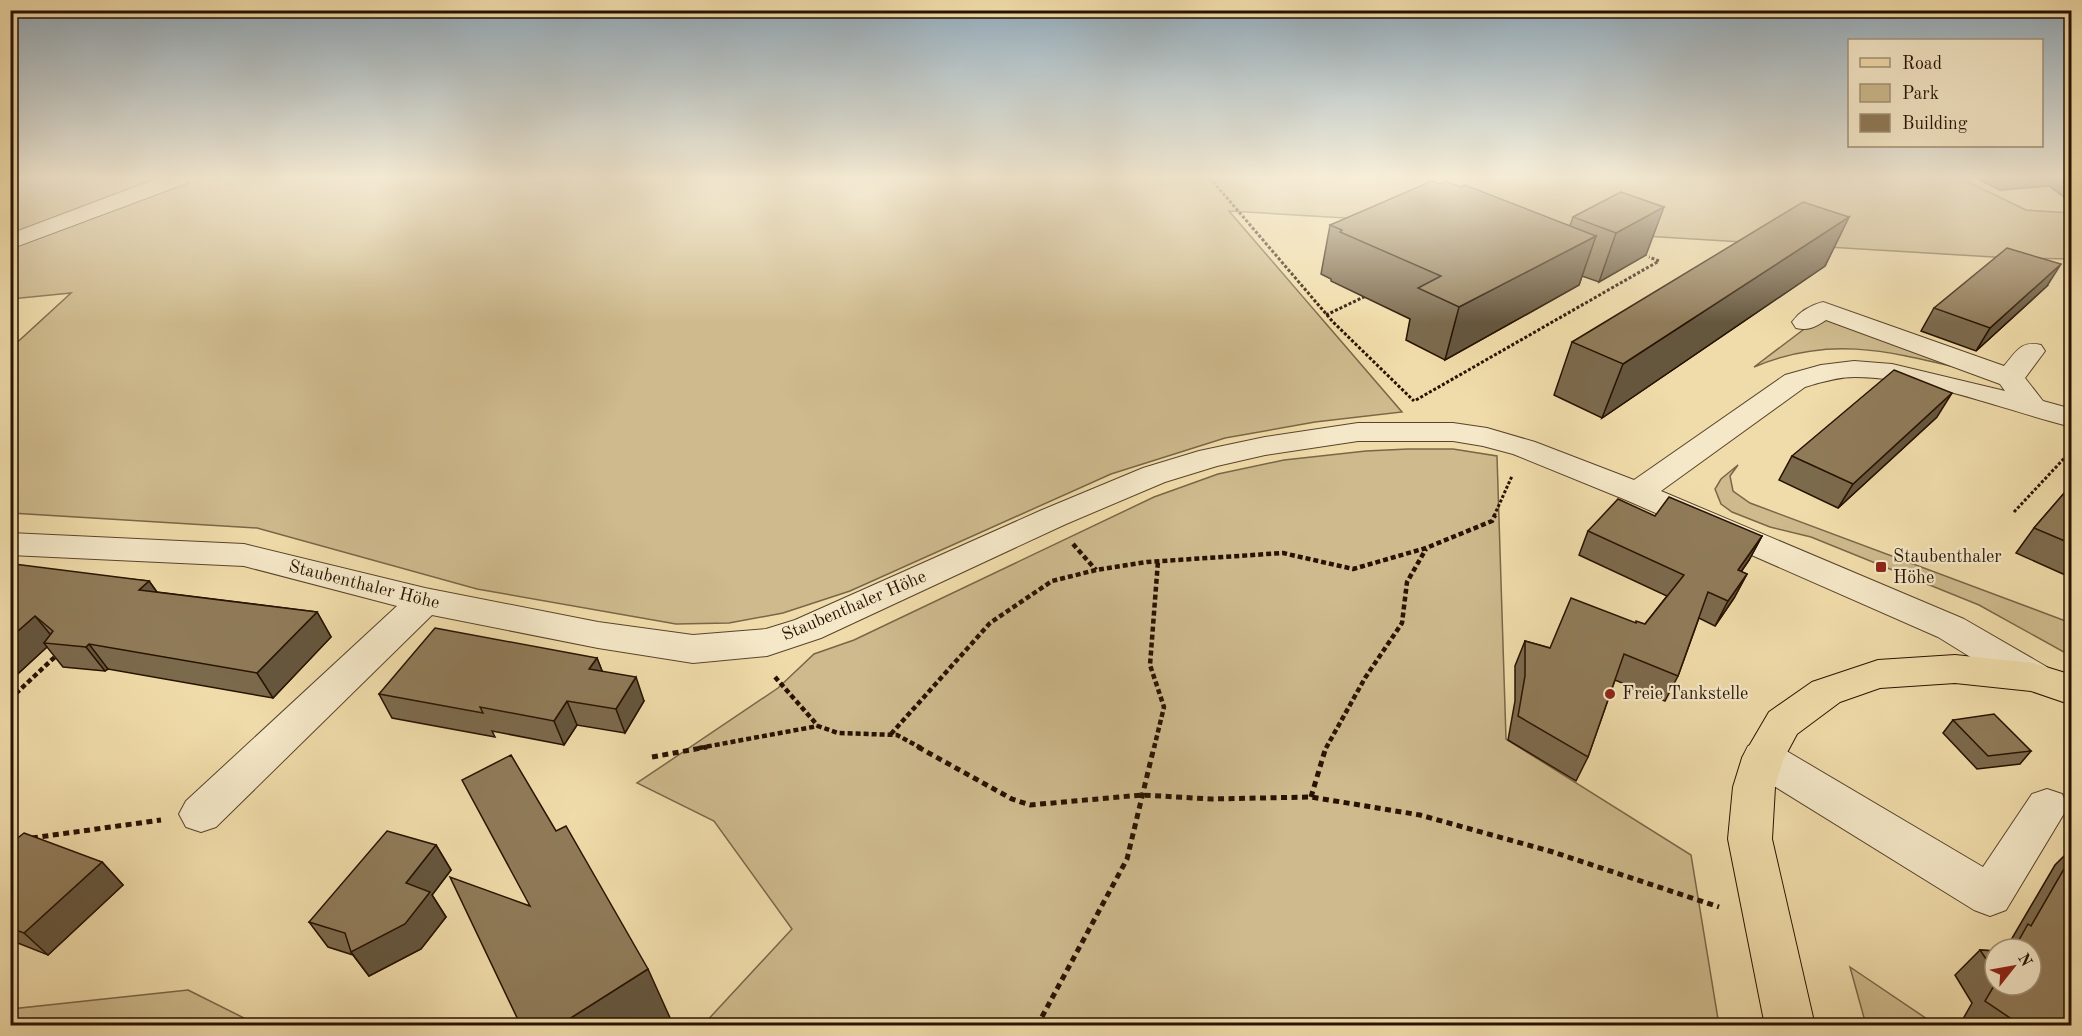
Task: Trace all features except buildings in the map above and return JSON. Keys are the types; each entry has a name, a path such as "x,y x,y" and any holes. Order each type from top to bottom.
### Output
{"main road":[{"path":"1790,1026 1750,839 1754,787 1763,759 1783,723 1826,692 1878,674 1955,669 2033,677 2072,690"}],"street":[{"path":"10,242 51,226"},
{"path":"1805,322 1822,310 2010,378 2033,408"},
{"path":"2010,378 2031,351"},
{"path":"1637,493 1795,381 1821,373 1854,369 1892,372 1935,381 2072,418"},
{"name":"Staubenthaler Höhe","path":"10,544 244,555 425,601 598,635 693,649 767,642 808,629 1054,517 1154,475 1210,458 1265,446 1358,432 1453,432 1487,437 1524,448 1637,493 1951,628 2033,677"},
{"path":"201,814 425,601"},
{"path":"1763,759 1990,896 2047,807"}],"path":[{"path":"1251,226 1326,315 1380,372 1453,432"},
{"path":"1414,402 1659,261 1649,257"},
{"path":"1326,315 1377,291"},
{"path":"890,734 990,623 1052,582 1096,570 1158,561 1283,553 1353,569 1426,548 1492,521 1524,448"},
{"path":"2014,512 2072,450"},
{"path":"1311,797 1328,741 1365,678 1402,623 1407,582 1426,548"},
{"path":"1037,1026 1127,859 1164,707 1150,665 1158,561"},
{"path":"767,642 770,671 818,726 838,733 897,735 1012,799 1030,805 1142,795 1212,799 1311,797 1420,815 1542,849 1684,895 1767,925"},
{"path":"10,699 63,650"},
{"path":"652,757 818,726"},
{"path":"10,841 201,814"}],"green space":[{"path":"10,226 1242,226 1402,412 1315,422 1225,438 1111,474 850,591 783,613 729,623 676,624 477,589 257,528 11,513 11,348 71,293 11,299"},
{"path":"1484,226 2071,226 2072,259 2010,258"},
{"path":"1824,314 1959,368 1906,356 1856,349 1806,352 1781,357 1754,367"},
{"path":"1408,449 1453,449 1497,456 1506,739 1691,855 1719,1025 703,1025 792,929 714,821 637,783 778,688 814,654 854,640 1154,497 1218,474 1284,460"},
{"path":"1738,465 1730,476 1733,491 1750,503 2071,623 2071,656 1979,605 1811,537 1770,527 1732,512 1721,504 1715,489 1721,479"},
{"path":"1850,967 1936,1025 1866,1025"},
{"path":"188,990 258,1025 11,1025 11,1009"}],"place":[{"name":"Staubenthaler Höhe","path":"1881,567"},
{"name":"Freie Tankstelle","path":"1610,694"}]}
